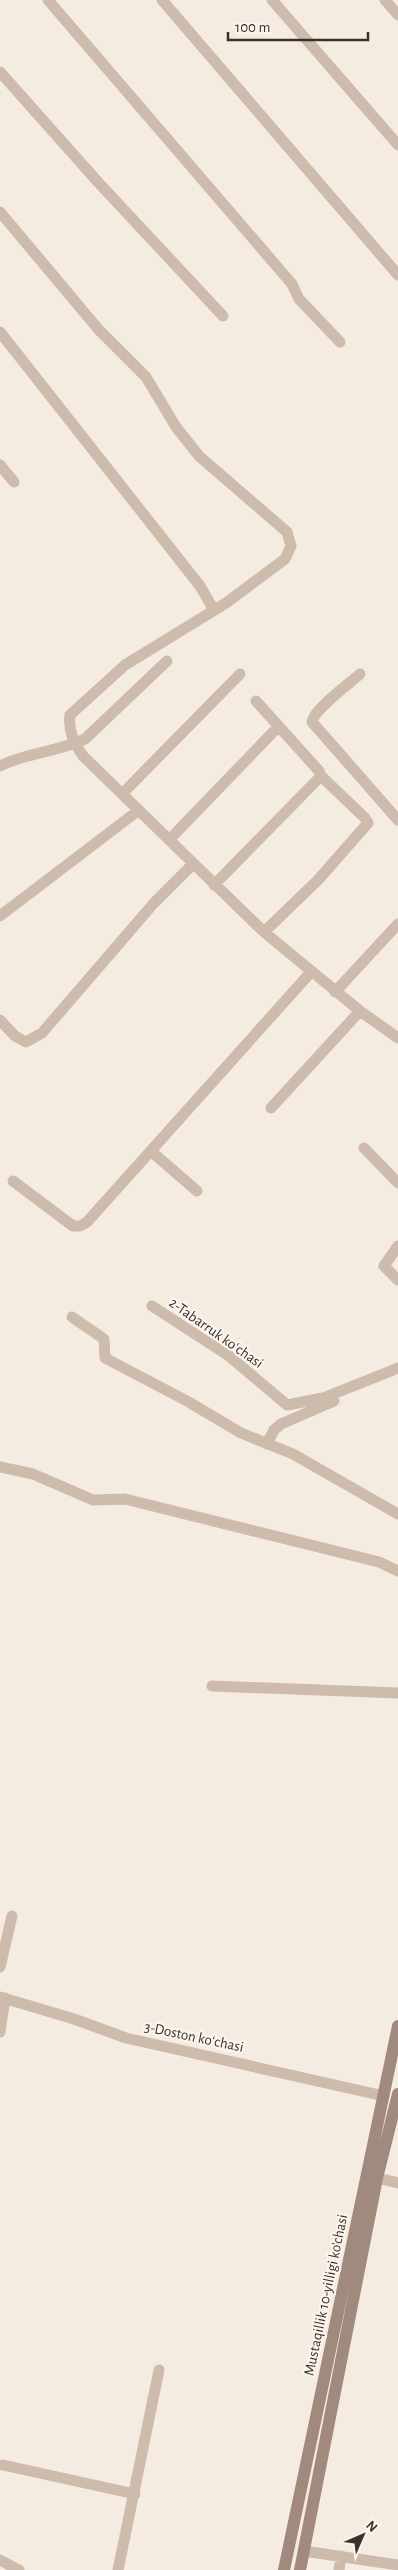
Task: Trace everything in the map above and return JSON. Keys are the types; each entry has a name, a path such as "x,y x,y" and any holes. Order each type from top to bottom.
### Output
{"main road":[{"name":"Mustaqillik 10-yilligi ko'chasi","path":"284,2570 398,2026"},
{"name":"Mustaqillik 10-yilligi ko'chasi","path":"300,2570 377,2178 398,2094"}],"street":[{"path":"48,0 282,272 292,284 299,299 340,342"},
{"path":"162,0 398,275"},
{"path":"272,0 398,145"},
{"path":"385,0 398,15"},
{"path":"0,72 96,181 223,316"},
{"path":"0,212 99,330 146,377 176,427 199,456 287,532 291,546 285,559 214,610 125,665 70,715 69,726 75,744 83,756 264,932 360,1011 396,1034"},
{"path":"0,332 200,586 214,610"},
{"path":"0,465 14,482"},
{"path":"0,766 20,756 75,744 85,739 167,660"},
{"path":"122,794 240,674"},
{"path":"360,674 320,709 313,717 312,722 398,820"},
{"path":"256,702 319,771 321,776 366,818 368,824 318,880 264,932"},
{"path":"168,840 278,727"},
{"path":"214,884 321,776"},
{"path":"0,916 138,810"},
{"path":"0,1020 15,1036 26,1042 42,1033 154,903 193,864"},
{"path":"336,992 398,924"},
{"path":"13,1181 73,1226 80,1226 87,1222 152,1152 311,972"},
{"path":"271,1108 360,1011"},
{"path":"364,1148 398,1183"},
{"path":"152,1152 197,1191"},
{"path":"398,1246 384,1266 398,1280"},
{"name":"2-Tabarruk koʻchasi","path":"152,1306 229,1356 287,1405 323,1398 398,1368"},
{"path":"72,1317 104,1340 106,1345 103,1355 105,1358 187,1401 241,1433 293,1454 398,1514"},
{"path":"267,1444 274,1430 281,1424 398,1374"},
{"path":"0,1467 33,1474 93,1500 124,1499 379,1562 398,1571"},
{"path":"212,1686 398,1693"},
{"path":"0,1967 12,1916"},
{"path":"0,2032 3,1998"},
{"name":"3-Doston koʻchasi","path":"3,1998 74,2019 126,2038 384,2096"},
{"path":"377,2178 398,2183"},
{"path":"118,2570 159,2370"},
{"path":"3,2465 135,2494"},
{"path":"304,2551 398,2565"},
{"path":"339,2570 341,2556"},
{"path":"0,2560 19,2570"}]}
